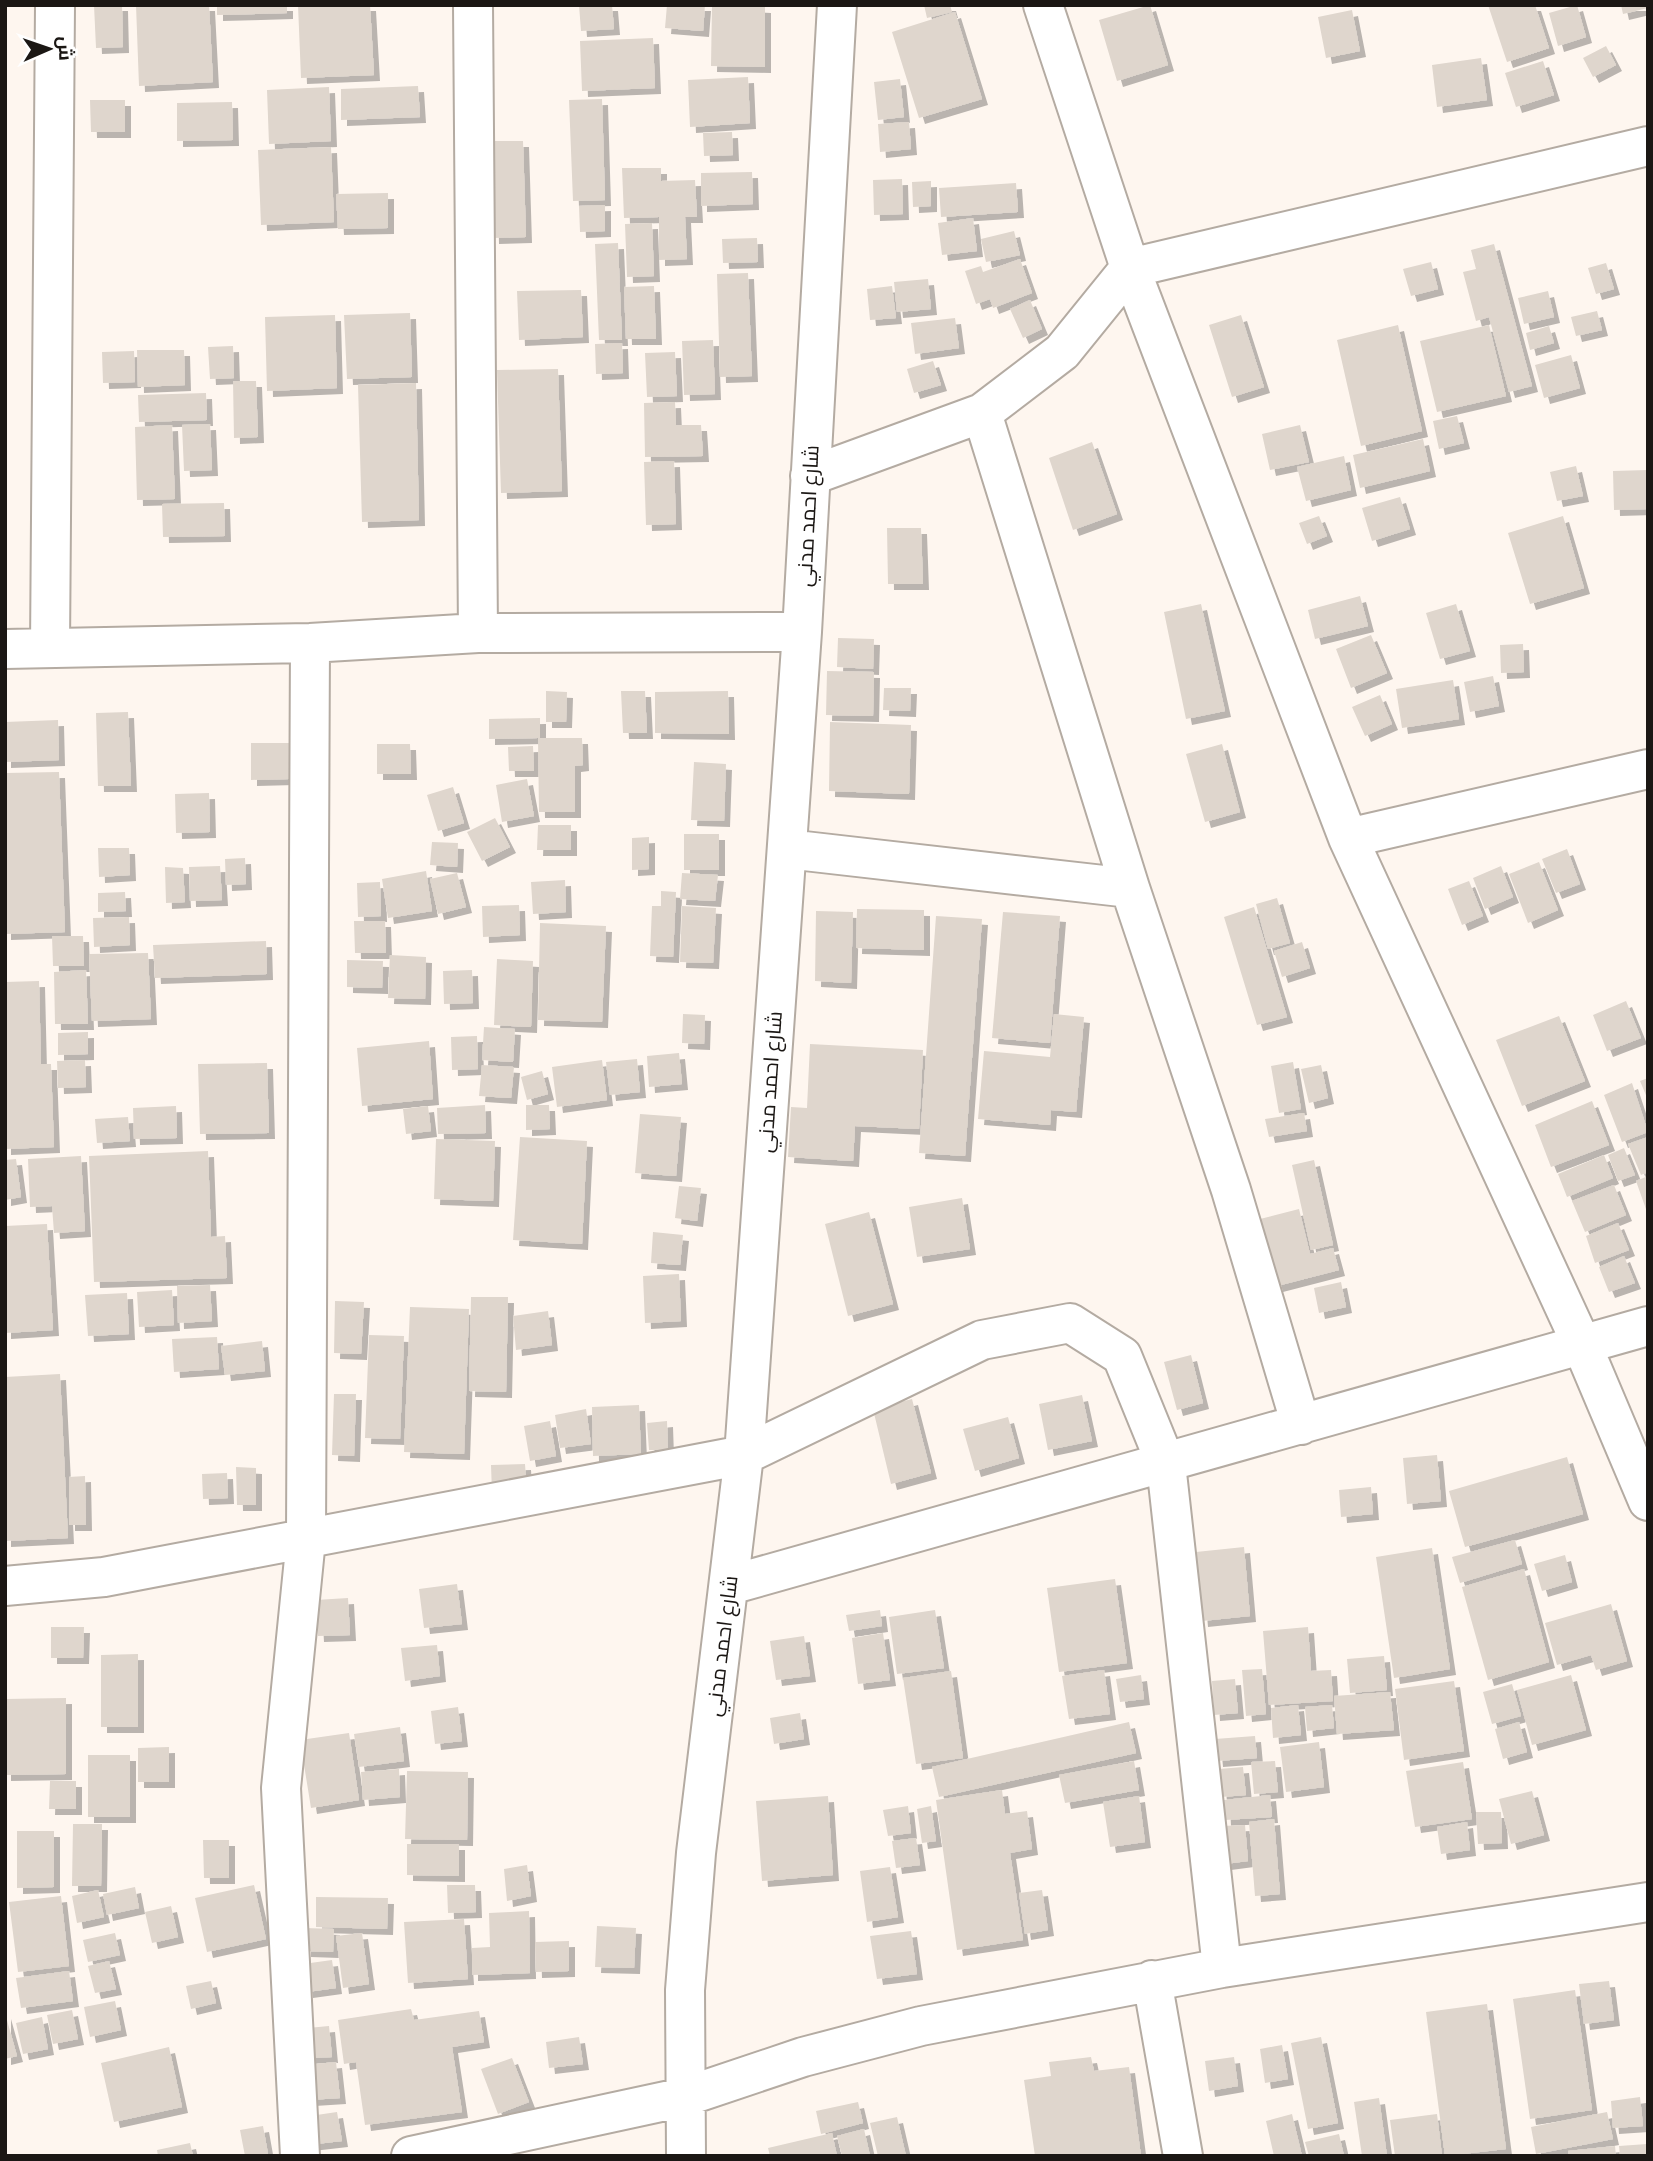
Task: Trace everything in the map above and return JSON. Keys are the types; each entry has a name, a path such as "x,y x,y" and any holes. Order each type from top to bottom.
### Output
{"street":[{"path":"50,647 55,5"},
{"path":"473,5 478,633"},
{"name":"شارع احمد مدني","path":"686,2156 685,1990 696,1853 744,1455 802,632 836,5"},
{"path":"1043,5 1130,268 1348,838 1581,1345 1648,1500"},
{"path":"810,476 982,412 1062,352 1130,268 1648,146"},
{"path":"982,412 1130,888 1231,1190 1301,1425"},
{"path":"5,649 310,643 478,633 802,632"},
{"path":"300,2156 281,1788 306,1539 310,643"},
{"path":"1348,838 1648,769"},
{"path":"787,849 1130,888"},
{"path":"5,1586 104,1577 744,1455 982,1340 1070,1323 1122,1356 1166,1464 1222,1968"},
{"path":"730,1585 1648,1326"},
{"path":"411,2156 684,2097 803,2057 921,2026 1222,1968 1648,1902"},
{"path":"1152,1980 1183,2156"}],"building":[{"path":"94,5 122,5 123,47 96,48"},
{"path":"136,5 209,5 213,82 139,86"},
{"path":"217,5 287,5 287,13 217,15"},
{"path":"298,5 370,5 374,75 301,78"},
{"path":"579,5 612,5 614,29 581,31"},
{"path":"667,5 705,5 703,31 665,28"},
{"path":"712,5 765,7 765,67 711,66"},
{"path":"924,5 950,5 952,12 927,18"},
{"path":"1150,5 1168,65 1117,81 1099,20"},
{"path":"1488,5 1535,5 1549,48 1507,62"},
{"path":"1577,5 1586,37 1558,46 1549,13"},
{"path":"1621,5 1648,5 1648,8 1623,14"},
{"path":"1352,10 1360,51 1326,58 1318,17"},
{"path":"955,12 982,99 919,118 892,32"},
{"path":"653,38 655,88 582,91 580,41"},
{"path":"1606,46 1616,65 1593,77 1583,58"},
{"path":"1481,58 1487,100 1437,107 1432,65"},
{"path":"1543,61 1554,95 1516,107 1505,73"},
{"path":"748,77 750,123 690,127 688,80"},
{"path":"900,79 904,117 878,120 874,82"},
{"path":"418,86 420,117 341,120 341,89"},
{"path":"329,87 331,141 269,144 267,90"},
{"path":"602,99 605,200 573,201 569,100"},
{"path":"90,100 125,100 125,132 91,132"},
{"path":"232,102 233,140 177,141 177,103"},
{"path":"909,122 911,149 880,152 878,124"},
{"path":"732,132 733,155 704,156 703,133"},
{"path":"491,141 523,141 526,237 493,238"},
{"path":"331,147 334,222 261,225 258,150"},
{"path":"622,168 661,168 661,181 695,180 697,217 685,217 687,259 659,260 659,217 624,218"},
{"path":"752,172 753,204 701,206 701,173"},
{"path":"902,179 903,214 874,215 873,180"},
{"path":"931,181 931,206 913,207 912,182"},
{"path":"1016,183 1018,212 941,217 939,188"},
{"path":"388,193 388,228 338,229 336,194"},
{"path":"605,205 605,231 580,232 579,206"},
{"path":"973,218 977,251 942,255 938,223"},
{"path":"652,223 654,276 627,277 625,224"},
{"path":"1014,231 1020,255 986,262 981,239"},
{"path":"757,238 758,262 723,263 722,239"},
{"path":"618,243 622,340 599,340 595,244"},
{"path":"1494,244 1532,386 1509,392 1489,317 1476,321 1463,272 1476,269 1471,250"},
{"path":"1020,259 1032,293 993,308 990,299 976,304 965,271 981,266 983,272"},
{"path":"1431,262 1438,289 1411,296 1403,269"},
{"path":"1606,263 1614,289 1596,294 1588,268"},
{"path":"748,273 752,376 720,377 717,274"},
{"path":"928,279 931,309 897,312 894,282"},
{"path":"654,286 656,339 626,339 624,287"},
{"path":"892,286 896,318 870,320 867,289"},
{"path":"581,290 583,337 519,340 517,291"},
{"path":"1548,291 1554,317 1524,324 1518,298"},
{"path":"1030,300 1042,329 1023,338 1010,309"},
{"path":"1597,311 1602,330 1576,336 1571,317"},
{"path":"410,313 412,377 347,379 344,315"},
{"path":"335,315 337,388 267,391 265,317"},
{"path":"1241,315 1264,387 1232,397 1209,325"},
{"path":"955,318 959,348 915,354 911,323"},
{"path":"1398,325 1422,431 1361,446 1337,340"},
{"path":"1489,325 1506,396 1437,412 1420,341"},
{"path":"1549,326 1554,343 1530,350 1526,333"},
{"path":"713,340 715,394 684,395 682,341"},
{"path":"622,343 623,373 596,374 595,344"},
{"path":"233,346 234,378 210,379 208,347"},
{"path":"137,350 184,350 185,385 138,387"},
{"path":"134,351 135,382 103,383 102,352"},
{"path":"675,352 677,396 647,397 645,353"},
{"path":"1571,355 1580,388 1544,398 1535,365"},
{"path":"933,361 941,385 914,393 907,369"},
{"path":"558,369 562,491 501,493 497,370"},
{"path":"233,381 256,381 258,437 234,438"},
{"path":"416,383 419,520 362,522 358,385"},
{"path":"206,393 207,420 139,422 138,395"},
{"path":"675,402 676,425 701,425 703,456 645,457 644,403"},
{"path":"1457,416 1464,443 1439,449 1433,421"},
{"path":"210,424 212,470 184,471 182,425"},
{"path":"172,425 175,499 137,500 135,427"},
{"path":"1300,425 1309,462 1270,470 1262,434"},
{"path":"1423,439 1430,471 1360,488 1353,455"},
{"path":"1092,442 1117,514 1073,530 1049,458"},
{"path":"1344,456 1351,490 1306,501 1297,467"},
{"path":"674,461 676,524 646,525 644,462"},
{"path":"1576,466 1583,496 1557,501 1550,472"},
{"path":"1648,470 1648,509 1614,510 1613,471"},
{"path":"1400,497 1410,529 1372,541 1362,508"},
{"path":"224,503 225,536 163,537 162,504"},
{"path":"1319,516 1327,536 1307,544 1299,523"},
{"path":"1563,516 1584,588 1530,604 1508,533"},
{"path":"887,528 921,528 923,584 888,584"},
{"path":"1360,596 1368,626 1315,639 1308,610"},
{"path":"1201,604 1225,711 1186,719 1164,612"},
{"path":"1456,604 1470,651 1440,659 1426,613"},
{"path":"1371,635 1387,673 1351,688 1336,649"},
{"path":"838,638 874,639 873,669 837,667"},
{"path":"1523,644 1524,672 1501,673 1500,645"},
{"path":"827,671 874,672 873,716 826,715"},
{"path":"1493,676 1499,706 1470,712 1464,682"},
{"path":"1453,680 1459,719 1402,728 1396,689"},
{"path":"884,688 911,688 910,711 883,710"},
{"path":"546,691 567,692 566,722 546,722"},
{"path":"621,691 645,691 647,733 623,733"},
{"path":"728,691 729,734 655,733 655,692"},
{"path":"1380,695 1392,724 1365,736 1352,707"},
{"path":"128,712 131,786 98,786 96,713"},
{"path":"540,718 540,738 582,738 583,765 575,766 575,812 539,812 538,738 489,739 489,719"},
{"path":"58,720 59,760 5,762 5,722"},
{"path":"830,722 911,725 909,794 829,791"},
{"path":"251,743 289,743 289,779 251,780"},
{"path":"377,744 410,744 411,774 377,774"},
{"path":"1222,744 1240,812 1205,822 1186,754"},
{"path":"533,746 534,771 509,771 508,747"},
{"path":"694,762 726,764 724,821 691,820"},
{"path":"59,772 65,932 5,934 5,773"},
{"path":"527,779 534,816 502,822 496,785"},
{"path":"453,787 464,823 438,831 427,795"},
{"path":"209,793 210,832 176,833 175,794"},
{"path":"495,818 510,847 482,861 467,832"},
{"path":"538,825 571,825 571,850 537,850"},
{"path":"684,834 719,834 719,870 684,870"},
{"path":"649,837 649,869 632,870 632,838"},
{"path":"432,842 458,843 457,867 430,865"},
{"path":"98,848 129,848 130,875 99,877"},
{"path":"1567,849 1580,884 1556,893 1542,859"},
{"path":"245,858 246,884 226,885 225,859"},
{"path":"1539,862 1558,910 1528,923 1509,874"},
{"path":"220,866 222,900 190,901 189,867"},
{"path":"1501,866 1513,897 1485,909 1473,878"},
{"path":"165,867 183,868 185,902 166,903"},
{"path":"426,871 432,911 388,918 382,879"},
{"path":"457,873 466,907 438,914 430,879"},
{"path":"682,873 718,875 715,901 680,899"},
{"path":"565,880 566,912 533,914 531,882"},
{"path":"1469,881 1483,916 1462,925 1448,889"},
{"path":"380,882 381,916 358,917 357,883"},
{"path":"661,891 676,892 673,957 650,956 652,906 661,906"},
{"path":"125,892 126,911 98,912 98,893"},
{"path":"1277,898 1290,943 1268,949 1256,904"},
{"path":"519,905 520,935 483,937 482,906"},
{"path":"682,906 716,908 713,963 680,962"},
{"path":"1254,907 1287,1017 1257,1025 1224,917"},
{"path":"857,909 924,910 924,950 856,948"},
{"path":"816,911 853,912 851,983 815,981"},
{"path":"1003,912 1060,916 1050,1043 992,1038"},
{"path":"936,916 982,919 965,1156 919,1153"},
{"path":"129,917 130,945 94,947 93,918"},
{"path":"354,921 385,921 386,953 355,953"},
{"path":"540,923 606,926 602,1022 538,1020"},
{"path":"52,936 83,936 84,966 53,966"},
{"path":"266,941 267,974 155,978 153,945"},
{"path":"1302,942 1310,968 1282,977 1274,951"},
{"path":"148,953 151,1019 92,1021 89,954"},
{"path":"390,955 426,957 425,999 388,998"},
{"path":"497,959 533,961 531,1027 494,1025"},
{"path":"347,960 383,961 382,988 347,987"},
{"path":"86,970 88,1024 55,1024 54,972"},
{"path":"472,970 473,1003 444,1004 443,971"},
{"path":"39,981 41,1064 51,1064 54,1147 5,1149 5,982"},
{"path":"1626,1001 1641,1038 1607,1051 1593,1015"},
{"path":"683,1014 705,1015 704,1044 682,1043"},
{"path":"1054,1014 1084,1017 1076,1112 1051,1110 1050,1125 978,1119 984,1051 1050,1057"},
{"path":"1559,1016 1585,1081 1522,1106 1496,1040"},
{"path":"484,1027 515,1029 513,1062 482,1060"},
{"path":"88,1032 88,1054 58,1055 58,1033"},
{"path":"477,1036 478,1069 452,1070 451,1037"},
{"path":"429,1041 433,1099 362,1106 357,1048"},
{"path":"810,1044 923,1050 919,1129 855,1126 853,1161 788,1157 791,1107 807,1108"},
{"path":"679,1053 682,1084 649,1087 647,1056"},
{"path":"637,1059 640,1092 610,1095 606,1062"},
{"path":"85,1060 86,1087 58,1088 57,1061"},
{"path":"602,1060 607,1100 557,1107 552,1067"},
{"path":"1293,1062 1301,1109 1279,1113 1271,1066"},
{"path":"267,1063 269,1133 200,1134 198,1064"},
{"path":"482,1065 514,1067 511,1098 479,1096"},
{"path":"1321,1065 1328,1098 1309,1103 1301,1069"},
{"path":"542,1071 548,1094 527,1100 521,1077"},
{"path":"1648,1078 1648,1100 1640,1081"},
{"path":"1632,1083 1648,1132 1622,1142 1604,1095"},
{"path":"1592,1101 1609,1145 1551,1167 1535,1125"},
{"path":"485,1105 486,1133 438,1134 437,1108"},
{"path":"526,1105 549,1105 550,1129 526,1130"},
{"path":"176,1106 177,1138 134,1139 133,1108"},
{"path":"428,1106 431,1131 406,1134 403,1109"},
{"path":"1304,1113 1307,1131 1269,1137 1265,1119"},
{"path":"640,1114 681,1117 676,1176 635,1173"},
{"path":"128,1117 130,1141 97,1143 95,1119"},
{"path":"520,1137 587,1141 582,1244 513,1240"},
{"path":"1648,1137 1648,1172 1641,1175 1628,1144"},
{"path":"436,1139 495,1141 493,1201 434,1199"},
{"path":"1624,1148 1635,1175 1618,1181 1608,1155"},
{"path":"208,1151 211,1237 225,1236 227,1278 94,1282 89,1156"},
{"path":"1604,1155 1613,1178 1567,1197 1558,1174"},
{"path":"81,1156 85,1231 54,1233 52,1206 30,1207 28,1159"},
{"path":"16,1159 21,1197 5,1200 5,1160"},
{"path":"1314,1160 1333,1245 1311,1250 1292,1165"},
{"path":"1648,1176 1648,1212 1647,1212 1636,1181"},
{"path":"1614,1185 1626,1215 1585,1232 1572,1201"},
{"path":"679,1186 701,1188 697,1221 675,1218"},
{"path":"962,1198 970,1249 917,1257 909,1207"},
{"path":"1299,1209 1310,1254 1333,1248 1339,1270 1277,1286 1260,1219"},
{"path":"869,1212 893,1304 848,1316 825,1224"},
{"path":"1618,1223 1629,1250 1595,1263 1586,1236"},
{"path":"47,1224 53,1330 5,1333 5,1226"},
{"path":"653,1232 683,1235 680,1265 651,1263"},
{"path":"1624,1256 1635,1283 1609,1292 1599,1267"},
{"path":"679,1274 681,1321 645,1323 643,1276"},
{"path":"1341,1282 1346,1307 1319,1313 1314,1288"},
{"path":"210,1285 212,1321 178,1323 177,1286"},
{"path":"172,1290 174,1325 139,1327 137,1292"},
{"path":"127,1293 129,1334 88,1336 85,1295"},
{"path":"471,1297 508,1297 506,1392 469,1391"},
{"path":"335,1301 364,1302 361,1354 334,1353"},
{"path":"410,1307 469,1309 464,1454 404,1452"},
{"path":"548,1311 552,1345 516,1350 513,1316"},
{"path":"369,1335 404,1336 400,1439 365,1438"},
{"path":"217,1337 219,1369 174,1372 172,1339"},
{"path":"262,1341 265,1371 225,1375 221,1346"},
{"path":"1191,1355 1203,1403 1177,1410 1164,1362"},
{"path":"60,1374 68,1538 5,1541 5,1377"},
{"path":"334,1394 356,1394 354,1456 332,1455"},
{"path":"1082,1395 1092,1441 1048,1450 1039,1404"},
{"path":"912,1399 931,1473 891,1484 873,1409"},
{"path":"639,1405 641,1454 593,1456 592,1407"},
{"path":"586,1409 591,1444 560,1448 555,1415"},
{"path":"1008,1417 1019,1458 975,1471 963,1429"},
{"path":"550,1421 556,1456 530,1461 524,1426"},
{"path":"667,1421 668,1450 649,1450 647,1423"},
{"path":"1437,1455 1441,1501 1407,1504 1403,1458"},
{"path":"1567,1457 1583,1514 1465,1547 1449,1491"},
{"path":"525,1464 527,1492 492,1493 491,1465"},
{"path":"236,1467 256,1468 256,1505 237,1505"},
{"path":"227,1473 228,1498 203,1499 202,1474"},
{"path":"85,1476 86,1525 69,1525 69,1477"},
{"path":"1371,1487 1373,1514 1341,1517 1339,1490"},
{"path":"1515,1540 1522,1564 1460,1583 1452,1557"},
{"path":"1244,1547 1250,1616 1202,1621 1196,1552"},
{"path":"1432,1548 1450,1669 1394,1678 1376,1557"},
{"path":"1565,1555 1572,1582 1542,1591 1534,1564"},
{"path":"1524,1569 1549,1662 1488,1680 1462,1587"},
{"path":"1115,1579 1127,1663 1059,1672 1047,1588"},
{"path":"457,1584 462,1624 424,1628 419,1589"},
{"path":"348,1598 350,1635 318,1636 316,1600"},
{"path":"1611,1604 1627,1661 1596,1670 1591,1655 1557,1665 1545,1623"},
{"path":"880,1610 882,1626 849,1631 846,1615"},
{"path":"935,1610 944,1668 897,1674 889,1617"},
{"path":"51,1627 84,1627 83,1658 51,1658"},
{"path":"1308,1627 1311,1671 1331,1670 1333,1701 1269,1705 1263,1631"},
{"path":"883,1633 890,1680 858,1684 852,1638"},
{"path":"804,1636 810,1676 776,1680 770,1641"},
{"path":"437,1645 440,1676 405,1681 401,1648"},
{"path":"138,1654 138,1727 101,1727 101,1655"},
{"path":"1384,1656 1387,1690 1350,1693 1347,1659"},
{"path":"1262,1669 1266,1714 1246,1716 1242,1670"},
{"path":"1104,1670 1110,1714 1069,1719 1062,1676"},
{"path":"951,1671 963,1758 916,1764 903,1678"},
{"path":"1141,1675 1144,1699 1120,1702 1116,1679"},
{"path":"1571,1675 1586,1730 1532,1745 1517,1690"},
{"path":"1235,1679 1238,1713 1214,1715 1212,1681"},
{"path":"1454,1681 1464,1751 1404,1760 1395,1689"},
{"path":"1512,1684 1521,1716 1492,1724 1483,1692"},
{"path":"1390,1692 1394,1730 1337,1734 1334,1696"},
{"path":"66,1698 66,1774 5,1775 5,1699"},
{"path":"1298,1705 1301,1735 1273,1738 1271,1708"},
{"path":"1332,1705 1334,1728 1307,1731 1305,1707"},
{"path":"458,1707 462,1741 435,1744 431,1711"},
{"path":"800,1713 804,1739 774,1744 770,1718"},
{"path":"1129,1722 1136,1753 939,1797 932,1767"},
{"path":"1519,1722 1527,1752 1503,1759 1495,1729"},
{"path":"400,1727 404,1761 359,1767 354,1734"},
{"path":"349,1733 359,1800 311,1808 300,1740"},
{"path":"1255,1736 1257,1758 1217,1761 1215,1739"},
{"path":"1319,1742 1324,1787 1286,1792 1280,1747"},
{"path":"169,1747 169,1782 138,1782 138,1748"},
{"path":"88,1755 130,1755 130,1817 88,1817"},
{"path":"1134,1761 1139,1790 1065,1803 1059,1775"},
{"path":"1275,1761 1278,1792 1254,1794 1251,1762"},
{"path":"1463,1762 1472,1819 1415,1827 1406,1771"},
{"path":"1243,1767 1246,1795 1221,1797 1219,1769"},
{"path":"399,1769 400,1797 363,1800 361,1772"},
{"path":"407,1771 468,1772 467,1840 405,1839"},
{"path":"50,1781 76,1781 76,1809 49,1809"},
{"path":"1002,1790 1005,1814 1027,1811 1032,1849 1010,1853 1023,1940 957,1950 936,1800"},
{"path":"1532,1791 1544,1835 1511,1844 1499,1799"},
{"path":"1270,1795 1272,1817 1225,1820 1224,1800"},
{"path":"828,1796 833,1875 762,1881 756,1801"},
{"path":"1139,1796 1145,1842 1110,1847 1103,1802"},
{"path":"908,1806 911,1833 888,1836 883,1810"},
{"path":"931,1806 936,1841 922,1843 917,1809"},
{"path":"1476,1812 1501,1812 1502,1843 1478,1844"},
{"path":"1274,1819 1280,1894 1255,1896 1249,1822"},
{"path":"1467,1822 1470,1850 1441,1854 1437,1827"},
{"path":"73,1824 102,1824 101,1886 72,1886"},
{"path":"1245,1825 1248,1861 1225,1864 1222,1826"},
{"path":"17,1831 54,1831 54,1887 17,1888"},
{"path":"916,1838 920,1865 896,1868 892,1841"},
{"path":"203,1840 229,1840 229,1878 204,1878"},
{"path":"407,1844 459,1844 459,1876 407,1875"},
{"path":"527,1865 531,1896 507,1901 504,1869"},
{"path":"890,1867 898,1917 867,1922 860,1871"},
{"path":"254,1885 266,1939 207,1952 195,1898"},
{"path":"447,1885 475,1885 476,1912 448,1913"},
{"path":"135,1887 139,1908 107,1915 103,1894"},
{"path":"98,1890 104,1917 77,1923 72,1896"},
{"path":"1042,1890 1048,1930 1025,1934 1019,1893"},
{"path":"61,1896 69,1966 18,1972 9,1902"},
{"path":"316,1897 388,1898 387,1929 316,1927"},
{"path":"171,1906 178,1937 152,1943 145,1912"},
{"path":"529,1911 530,1973 472,1975 472,1948 490,1947 489,1913"},
{"path":"464,1919 468,1979 408,1983 404,1922"},
{"path":"597,1926 636,1928 634,1968 595,1967"},
{"path":"305,1928 334,1929 333,1952 305,1951"},
{"path":"911,1931 917,1974 877,1979 870,1936"},
{"path":"115,1933 120,1955 88,1962 83,1940"},
{"path":"362,1933 369,1984 343,1988 336,1936"},
{"path":"569,1941 569,1971 536,1972 535,1942"},
{"path":"332,1960 336,1988 307,1992 303,1964"},
{"path":"109,1961 116,1989 95,1993 88,1966"},
{"path":"69,1971 73,2001 21,2008 16,1978"},
{"path":"211,1981 216,2003 191,2009 186,1986"},
{"path":"1609,1981 1614,2020 1584,2024 1579,1984"},
{"path":"1575,1990 1592,2110 1530,2119 1513,1999"},
{"path":"115,2001 121,2030 90,2037 84,2007"},
{"path":"1487,2004 1506,2149 1445,2156 1426,2012"},
{"path":"411,2009 414,2020 479,2011 484,2042 452,2047 462,2112 365,2125 356,2062 344,2064 338,2020"},
{"path":"72,2010 78,2039 53,2044 47,2015"},
{"path":"5,2013 17,2056 5,2059"},
{"path":"42,2017 48,2049 23,2054 16,2023"},
{"path":"329,2026 332,2057 310,2058 308,2028"},
{"path":"579,2037 583,2064 549,2068 546,2042"},
{"path":"1321,2037 1338,2123 1308,2129 1291,2043"},
{"path":"1282,2045 1288,2079 1265,2083 1260,2049"},
{"path":"169,2047 182,2107 114,2122 101,2063"},
{"path":"1091,2057 1094,2071 1129,2067 1141,2156 1035,2156 1024,2080 1051,2076 1049,2062"},
{"path":"1234,2057 1238,2086 1209,2091 1205,2061"},
{"path":"512,2058 529,2102 498,2114 481,2069"},
{"path":"336,2062 340,2098 309,2100 306,2065"},
{"path":"1640,2097 1643,2126 1613,2128 1611,2101"},
{"path":"1379,2098 1387,2156 1362,2156 1354,2102"},
{"path":"858,2102 863,2123 821,2134 816,2111"},
{"path":"337,2112 342,2141 307,2145 303,2117"},
{"path":"1607,2112 1613,2139 1536,2154 1531,2127"},
{"path":"1292,2114 1302,2156 1274,2156 1266,2121"},
{"path":"1437,2114 1442,2156 1395,2156 1390,2120"},
{"path":"897,2117 906,2156 878,2156 870,2123"},
{"path":"263,2126 268,2154 245,2156 240,2130"},
{"path":"864,2129 870,2156 842,2156 837,2136"},
{"path":"832,2133 837,2156 770,2156 768,2148"},
{"path":"1339,2134 1344,2156 1309,2156 1305,2142"},
{"path":"190,2143 193,2156 158,2156 157,2150"},
{"path":"1647,2144 1648,2156 1620,2156 1619,2146"},
{"path":"1615,2146 1616,2156 1569,2156 1568,2151"}]}
